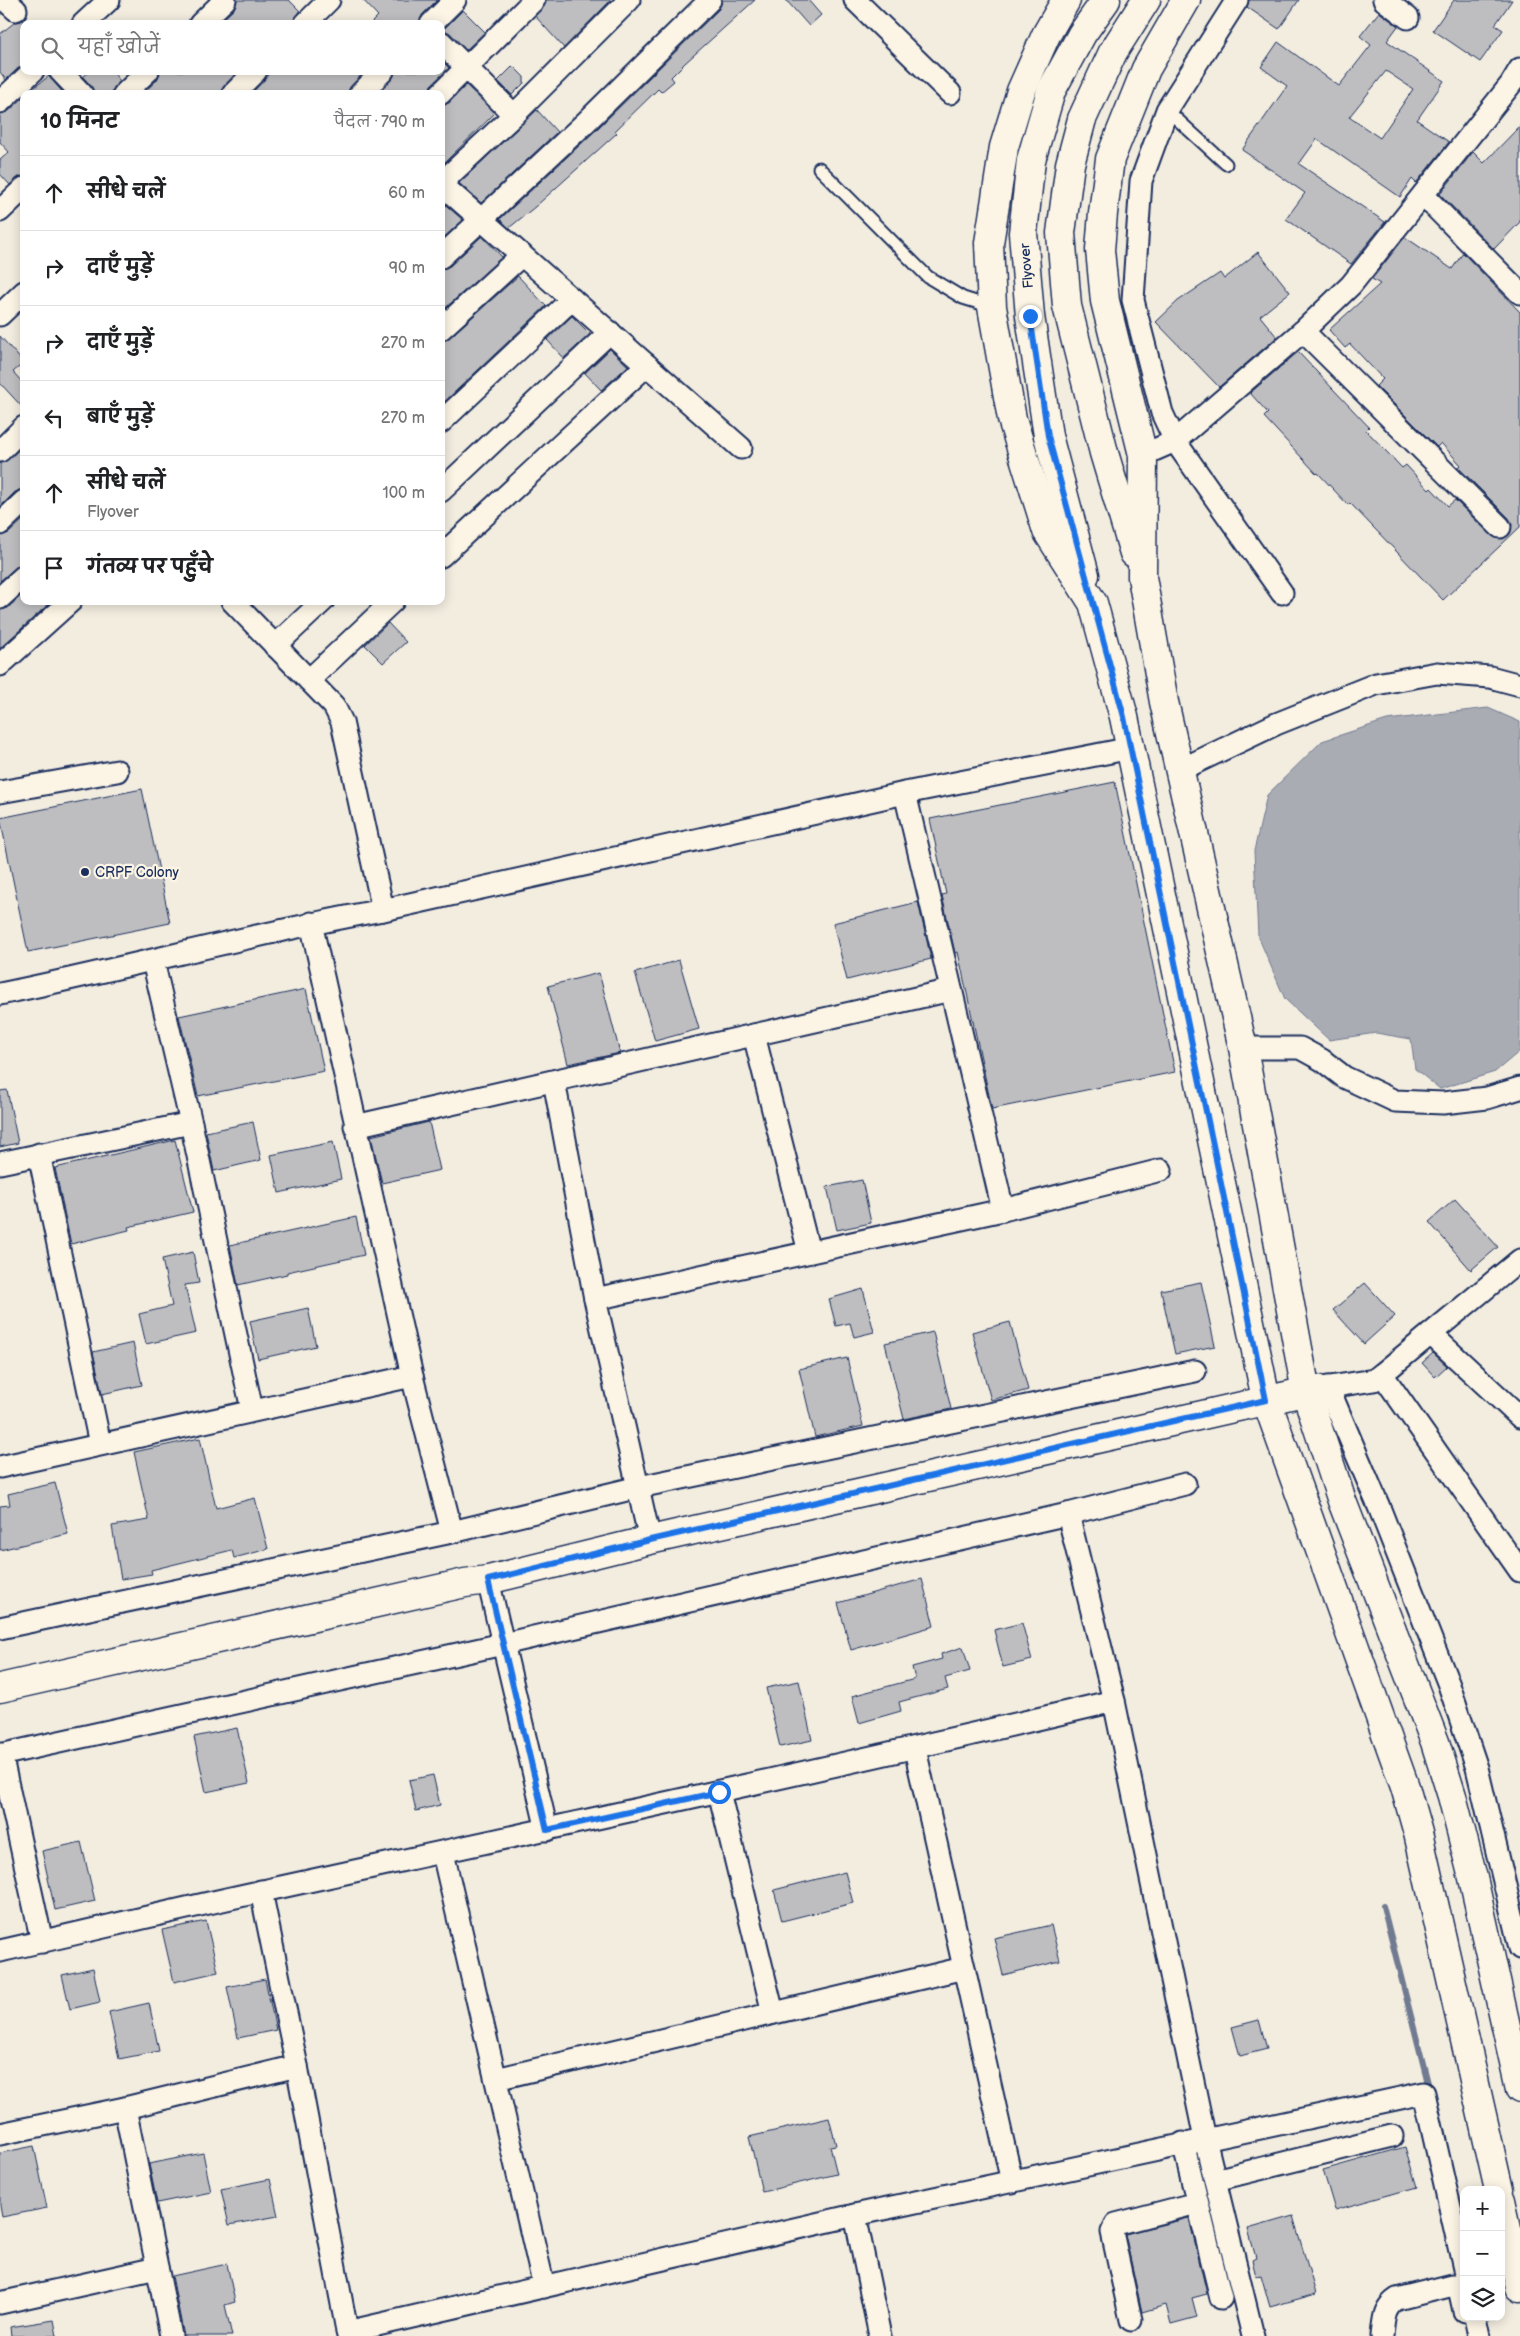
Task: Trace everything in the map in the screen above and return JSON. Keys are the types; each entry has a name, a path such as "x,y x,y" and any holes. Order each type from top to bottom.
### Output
{"main road":[{"path":"1066,0 1046,35 1021,91 1004,147 989,243 992,307 1012,419 1047,531 1093,603"},
{"name":"Flyover","path":"1106,0 1082,34 1052,91 1031,160 1023,233 1030,316 1048,436 1124,717 1266,1400 1405,1787 1418,1832 1498,2186"},
{"path":"1146,0 1113,52 1082,119 1070,164 1061,233 1067,306 1080,364 1116,498 1142,577 1164,702 1243,1048 1342,1501 1435,1742 1452,1796 1473,1878 1520,2089"},
{"path":"1142,577 1143,455 1105,301 1100,250 1110,159 1146,69 1186,0"},
{"path":"1124,717 1164,702"},
{"path":"0,1688 465,1583 488,1580 650,1540 1317,1389"},
{"path":"1505,2219 1520,2287"}],"street":[{"path":"87,20 109,0"},
{"path":"204,20 225,0"},
{"path":"309,20 329,0"},
{"path":"435,20 455,0"},
{"path":"444,90 534,0"},
{"path":"445,179 514,115 629,0"},
{"path":"445,253 585,123 710,0"},
{"path":"855,0 950,93"},
{"path":"1237,0 1167,110 1142,181 1133,300 1162,412 1175,441 1282,593"},
{"path":"1384,0 1408,18"},
{"path":"445,46 514,115"},
{"path":"0,102 29,75"},
{"path":"64,75 78,90"},
{"path":"128,90 144,75"},
{"path":"237,90 252,75"},
{"path":"364,90 379,75"},
{"path":"1143,455 1175,441 1303,330 1351,285 1517,82"},
{"path":"445,187 741,448"},
{"path":"0,211 20,192"},
{"path":"1423,195 1520,293"},
{"path":"445,325 522,255"},
{"path":"0,315 20,296"},
{"path":"445,418 572,299"},
{"path":"1303,330 1500,527"},
{"path":"445,487 610,332"},
{"path":"445,552 647,365"},
{"path":"0,451 20,431"},
{"path":"0,524 20,505"},
{"path":"0,598 20,580"},
{"path":"0,665 67,605"},
{"path":"242,605 275,646 334,706 342,722 383,910"},
{"path":"275,646 319,605"},
{"path":"309,680 389,605"},
{"path":"1180,770 1276,724 1376,684 1437,672 1490,677 1520,684"},
{"path":"0,994 153,961 310,923 383,910 905,793 1131,748"},
{"path":"0,792 117,771"},
{"path":"905,793 1003,1210"},
{"path":"310,923 412,1376 452,1532"},
{"path":"153,961 191,1123 252,1410"},
{"path":"355,1126 951,990"},
{"path":"754,1035 809,1252"},
{"path":"1243,1048 1300,1048 1322,1060 1344,1078 1396,1101 1443,1103 1487,1098 1520,1088"},
{"path":"554,1081 595,1299 650,1540"},
{"path":"0,1163 191,1123"},
{"path":"39,1154 100,1444"},
{"path":"595,1299 1003,1210 1161,1170"},
{"path":"1517,1268 1374,1380 1317,1389 1379,1507 1449,1685 1477,1768 1520,1948"},
{"path":"1432,1335 1520,1417"},
{"path":"0,1628 452,1532 639,1487 1195,1371"},
{"path":"1382,1374 1520,1571"},
{"path":"0,1467 412,1376"},
{"path":"42,1942 0,1755 504,1644 1068,1514 1185,1484"},
{"path":"1068,1514 1114,1701 1205,2139 1253,2336"},
{"path":"488,1580 547,1830"},
{"path":"0,1952 261,1891 444,1853 719,1792 1114,1701"},
{"path":"915,1748 1012,2182"},
{"path":"719,1792 773,2013"},
{"path":"444,1853 544,2287"},
{"path":"261,1891 297,2066 347,2334 855,2215 1424,2093 1460,2250"},
{"path":"496,2080 964,1968"},
{"path":"0,2134 125,2108 297,2066"},
{"path":"125,2108 171,2336"},
{"path":"1215,2180 1392,2136"},
{"path":"1183,2144 1221,2298"},
{"path":"1131,2320 1112,2232 1116,2224 1197,2203"},
{"path":"855,2215 880,2336"},
{"path":"0,2303 157,2268"},
{"path":"1382,2336 1385,2312 1389,2304 1397,2299 1453,2285 1459,2288 1460,2293"},
{"path":"1466,2321 1469,2336"},
{"path":"1476,2321 1479,2336"}],"lane":[{"path":"1167,110 1226,164"},
{"path":"819,168 928,276 963,298 992,307"}],"shaded area":[{"path":"1488,708 1520,722 1520,1051 1495,1072 1440,1089 1415,1069 1411,1039 1376,1033 1329,1040 1285,999 1258,936 1254,851 1267,795 1322,741 1387,720"}],"building":[{"path":"237,0 289,0 300,11 295,20 222,20 234,9"},
{"path":"363,0 437,0 422,15 420,20 374,20 378,16"},
{"path":"546,0 611,0 564,48 535,16 543,8"},
{"path":"722,0 755,0 671,77 674,81 661,92 658,89 615,131 617,133 509,228 500,219 594,132 719,9"},
{"path":"786,0 808,0 821,15 809,26"},
{"path":"1249,0 1299,0 1279,29 1247,7"},
{"path":"1454,0 1512,0 1495,25 1503,30 1480,62 1433,30"},
{"path":"463,10 485,32 466,50 450,33 445,31 445,28"},
{"path":"1379,12 1398,26 1387,41 1444,81 1417,120 1449,142 1416,183 1412,179 1400,197 1317,139 1299,164 1385,222 1351,264 1286,219 1305,193 1242,150 1287,86 1261,67 1278,42 1339,86 1371,45 1360,36","holes":["1386,71 1413,89 1380,138 1349,117"]},
{"path":"20,20 20,67 6,80 0,72 0,34"},
{"path":"513,66 524,77 524,83 512,95 498,81"},
{"path":"85,75 115,75 120,81 113,90 92,90 83,77"},
{"path":"159,75 234,75 222,90 146,90 157,80"},
{"path":"266,75 361,75 350,90 255,90"},
{"path":"394,75 442,75 431,85 429,90 382,90"},
{"path":"49,76 61,90 31,90"},
{"path":"466,85 495,113 445,162 445,104 449,103"},
{"path":"20,101 20,178 10,185 0,174 0,160 9,152 0,142 0,114 9,111"},
{"path":"537,110 557,132 481,203 459,183"},
{"path":"1520,126 1520,222 1494,249 1440,194 1473,152 1484,163"},
{"path":"445,204 463,220 445,236"},
{"path":"482,236 502,257 445,308 445,268 450,266"},
{"path":"1405,237 1452,269 1463,253 1520,312 1520,527 1443,600 1350,503 1348,505 1317,474 1264,417 1268,413 1250,393 1298,352 1369,427 1366,430 1402,468 1406,465 1429,490 1431,488 1448,506 1455,500 1492,536 1503,539 1509,535 1512,524 1509,518 1458,467 1461,465 1441,443 1437,447 1376,386 1383,379 1350,344 1345,348 1329,330 1380,284 1372,279"},
{"path":"1258,252 1290,292 1260,316 1277,337 1219,387 1156,322 1178,301 1220,273 1224,279"},
{"path":"518,276 546,306 445,401 445,340"},
{"path":"572,316 590,334 564,358 547,340"},
{"path":"0,336 20,358 20,366 13,372 20,380 20,405 0,383"},
{"path":"610,349 628,366 601,390 585,373"},
{"path":"20,449 20,490 15,492 0,507 0,463 8,460"},
{"path":"20,523 20,566 0,581 0,536 9,533"},
{"path":"20,597 20,605 48,605 0,648 0,610 8,608"},
{"path":"388,623 406,642 383,663 365,645"},
{"path":"1115,782 1175,1072 992,1109 958,952 955,953 942,895 946,894 930,819"},
{"name":"CRPF Colony","path":"142,789 170,923 28,952 0,818"},
{"path":"918,902 931,959 847,980 833,923"},
{"path":"679,960 699,1029 655,1041 635,973"},
{"path":"599,973 620,1053 568,1064 548,986"},
{"path":"306,989 324,1071 198,1096 179,1016"},
{"path":"7,1090 18,1143 0,1147 0,1091"},
{"path":"253,1122 261,1160 214,1171 206,1132"},
{"path":"429,1122 440,1170 382,1183 371,1136"},
{"path":"175,1140 193,1212 128,1227 129,1230 71,1244 55,1168"},
{"path":"333,1142 341,1179 279,1193 271,1155"},
{"path":"862,1180 871,1223 837,1230 827,1187"},
{"path":"1455,1199 1498,1247 1471,1270 1429,1222"},
{"path":"356,1217 364,1255 238,1285 230,1245"},
{"path":"193,1252 199,1283 185,1285 196,1333 146,1344 139,1314 172,1306 162,1259"},
{"path":"1201,1282 1215,1346 1175,1354 1161,1290"},
{"path":"1365,1283 1395,1316 1364,1344 1333,1310"},
{"path":"863,1289 874,1332 854,1337 850,1323 836,1326 829,1299"},
{"path":"308,1308 316,1346 258,1359 250,1321"},
{"path":"1010,1322 1028,1390 991,1400 972,1332"},
{"path":"933,1332 951,1409 904,1419 885,1343"},
{"path":"133,1343 142,1385 102,1394 93,1352"},
{"path":"1433,1353 1447,1366 1435,1377 1422,1363"},
{"path":"847,1358 863,1426 815,1437 799,1369"},
{"path":"200,1438 216,1508 255,1498 268,1549 234,1558 232,1550 151,1570 152,1574 121,1579 112,1526 149,1520 134,1452"},
{"path":"55,1483 68,1534 0,1550 0,1506 10,1505 8,1494"},
{"path":"922,1579 934,1626 851,1650 838,1603"},
{"path":"1022,1623 1032,1660 1003,1667 994,1630"},
{"path":"963,1647 970,1671 945,1678 948,1689 899,1702 901,1711 859,1723 852,1696 915,1679 912,1667 942,1659 941,1654"},
{"path":"799,1681 812,1740 780,1747 766,1688"},
{"path":"237,1728 249,1783 206,1792 194,1737"},
{"path":"433,1775 440,1805 416,1811 409,1780"},
{"path":"81,1842 95,1901 55,1910 42,1851"},
{"path":"845,1872 853,1903 782,1921 774,1890"},
{"path":"206,1921 218,1972 174,1982 162,1930"},
{"path":"1051,1925 1060,1961 1003,1975 994,1938"},
{"path":"93,1968 100,2002 70,2009 62,1975"},
{"path":"265,1979 276,2030 238,2038 227,1987"},
{"path":"149,2003 159,2051 119,2059 109,2012"},
{"path":"1259,2020 1267,2049 1240,2056 1232,2027"},
{"path":"829,2118 836,2145 830,2146 837,2174 762,2192 749,2137"},
{"path":"34,2146 47,2208 2,2217 0,2206 0,2153"},
{"path":"1405,2147 1417,2187 1335,2210 1323,2170"},
{"path":"203,2153 211,2192 157,2203 149,2164"},
{"path":"270,2179 278,2216 229,2225 221,2189"},
{"path":"1293,2216 1316,2294 1270,2307 1261,2275 1256,2276 1252,2260 1256,2258 1248,2229"},
{"path":"1189,2218 1207,2294 1192,2298 1197,2317 1171,2324 1166,2305 1142,2312 1125,2234"},
{"path":"227,2264 235,2302 225,2305 232,2336 184,2336 172,2276"},
{"path":"54,2320 57,2336 11,2336 10,2327"}],"waterway":[{"path":"1383,1906 1430,2091"}],"place":[{"name":"CRPF Colony","path":"85,872"}],"route":[{"path":"719,1792 547,1830 488,1580 650,1540 1266,1400 1124,717 1048,436 1030,316"}]}
